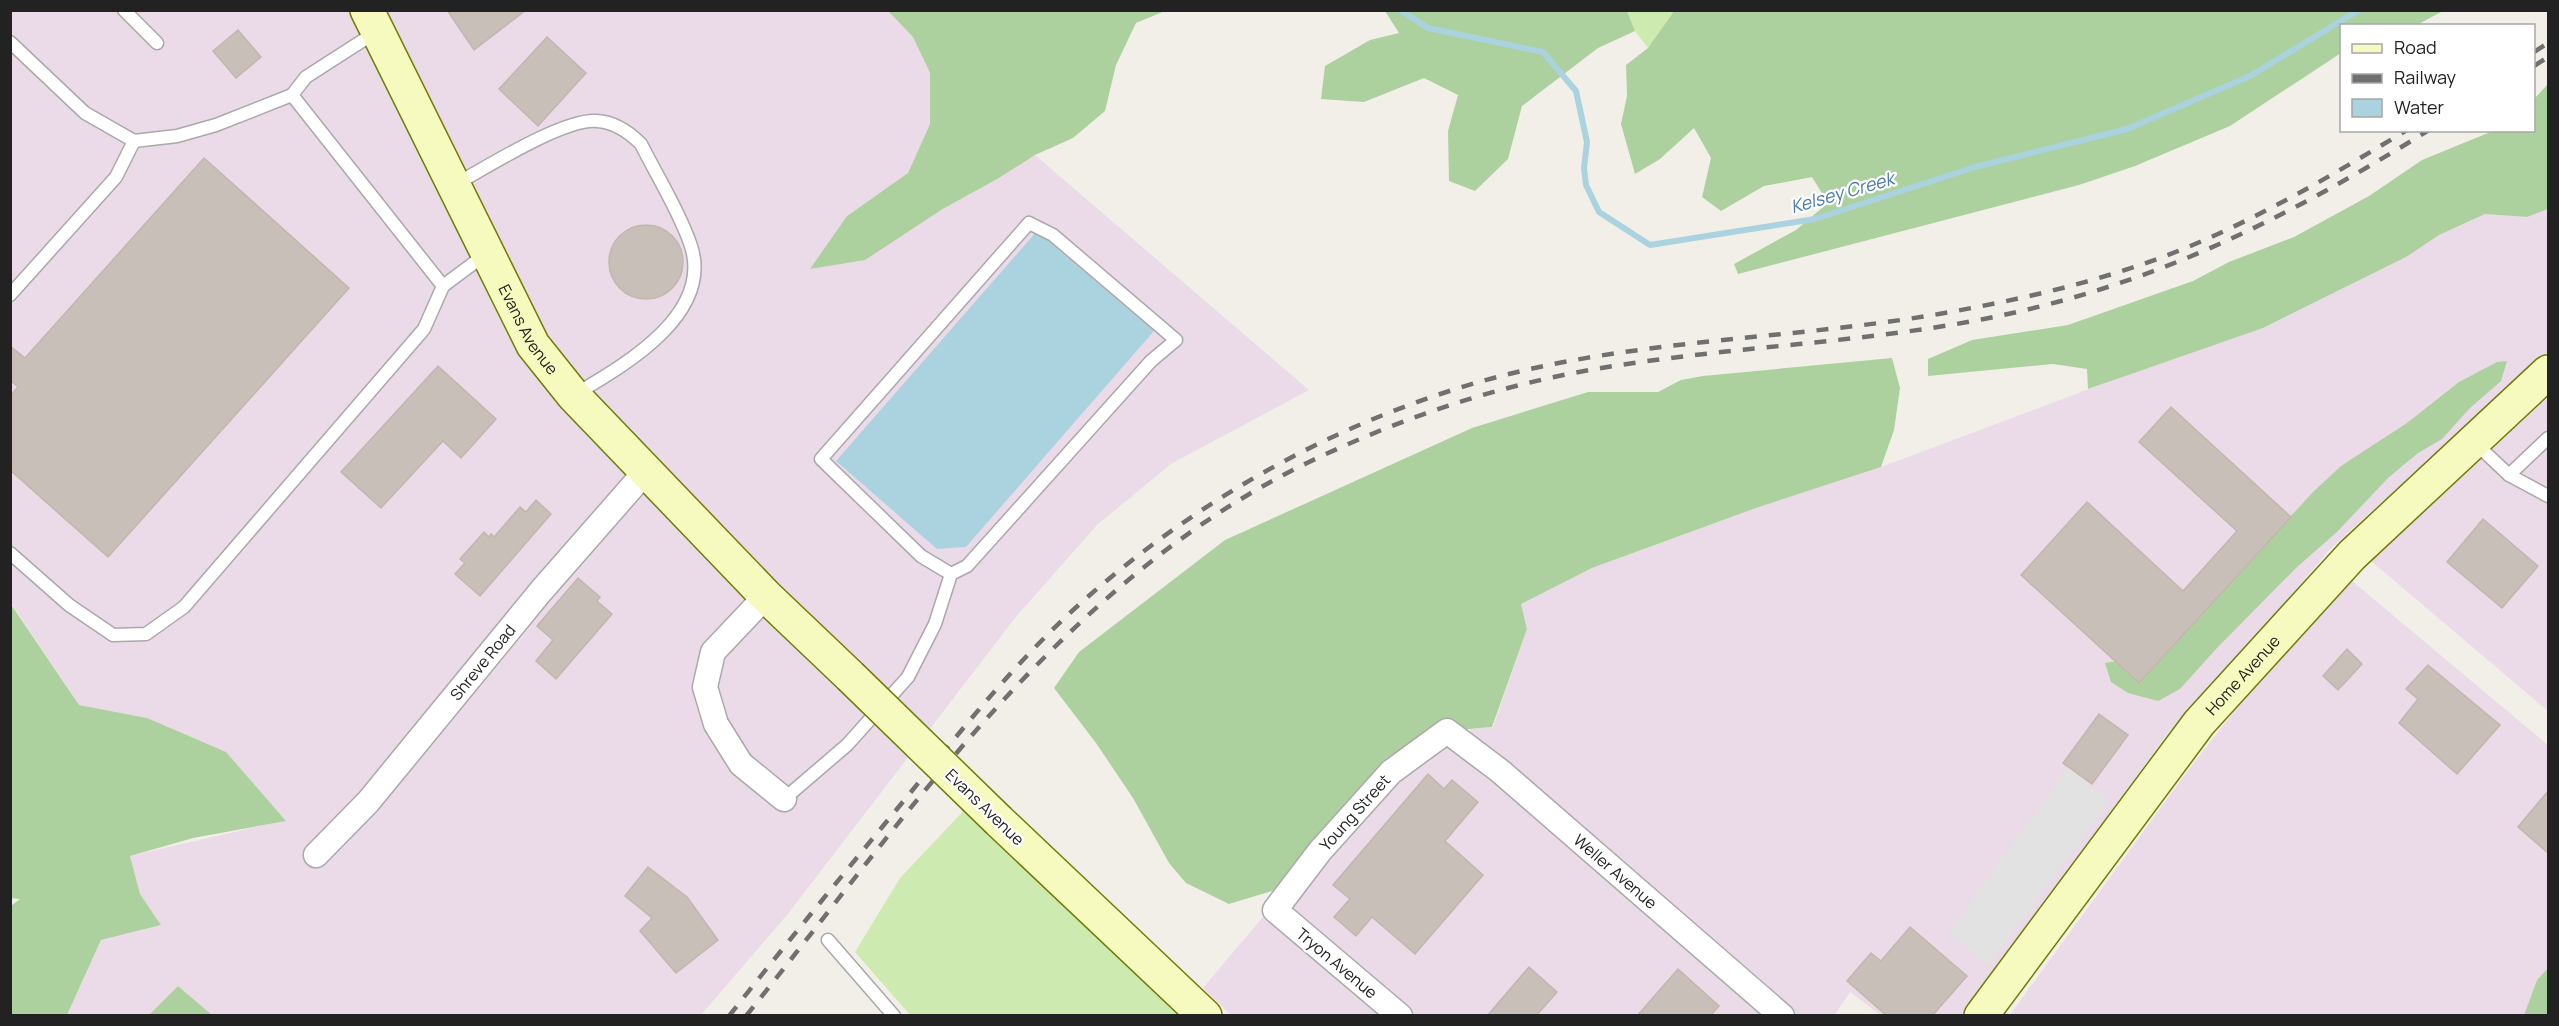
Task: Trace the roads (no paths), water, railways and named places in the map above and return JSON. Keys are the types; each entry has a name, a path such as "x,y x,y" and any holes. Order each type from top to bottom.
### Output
{"street":[{"name":"Evans Avenue","path":"372,21 533,345 573,395 766,596 1095,914 1205,1016"},
{"name":"Home Avenue","path":"1981,1016 2199,723 2352,555 2548,372"},
{"name":"Shreve Road","path":"316,855 368,802 541,591 647,470"},
{"path":"766,596 713,652 705,687 717,724 741,764 784,799"},
{"name":"Young Street","path":"1275,909 1320,851 1391,772 1447,731"},
{"name":"Weller Avenue","path":"1447,731 1500,771 1782,1016"},
{"name":"Tryon Avenue","path":"1275,909 1400,1016"}],"lane":[{"path":"124,10 158,43"},
{"path":"10,42 85,113 134,141 177,136 216,126 292,95 306,77 372,21"},
{"path":"292,95 443,286"},
{"path":"453,186 574,124 596,121 614,125 630,133 641,144 691,244 695,272 685,301 662,335 638,357 573,395"},
{"path":"10,295 116,177 134,141"},
{"path":"784,799 847,745 908,677 935,624 951,574 967,566 1151,361 1176,340 1053,235 1029,223 821,459 921,556 951,574"},
{"path":"10,553 69,605 113,635 146,634 184,607 424,330 443,286 487,254"},
{"path":"2509,475 2548,438"},
{"path":"2473,442 2509,475 2548,496"},
{"path":"828,940 894,1016"}],"water":[{"path":"1037,231 1154,331 966,547 937,549 836,461"}],"waterway":[{"name":"Kelsey Creek","path":"1400,10 1428,28 1543,52 1576,91 1587,142 1584,168 1586,185 1599,212 1650,245 1815,219 1975,167 2127,129 2250,76 2359,10"}],"railway":[{"path":"2535,51 2548,43"},
{"path":"2535,65 2548,57"},
{"path":"729,1016 953,740 1042,640 1091,594 1134,559 1225,495 1273,467 1374,419 1426,399 1479,382 1536,368 1650,348 1824,330 1939,314 2003,302 2096,279 2158,259 2217,235 2327,177 2404,132"},
{"path":"746,1016 932,782 997,707 1066,636 1140,570 1220,512 1307,463 1410,419 1481,396 1553,377 1639,362 1935,327 2045,305 2104,288 2215,246 2269,221 2375,163 2426,132"}]}
